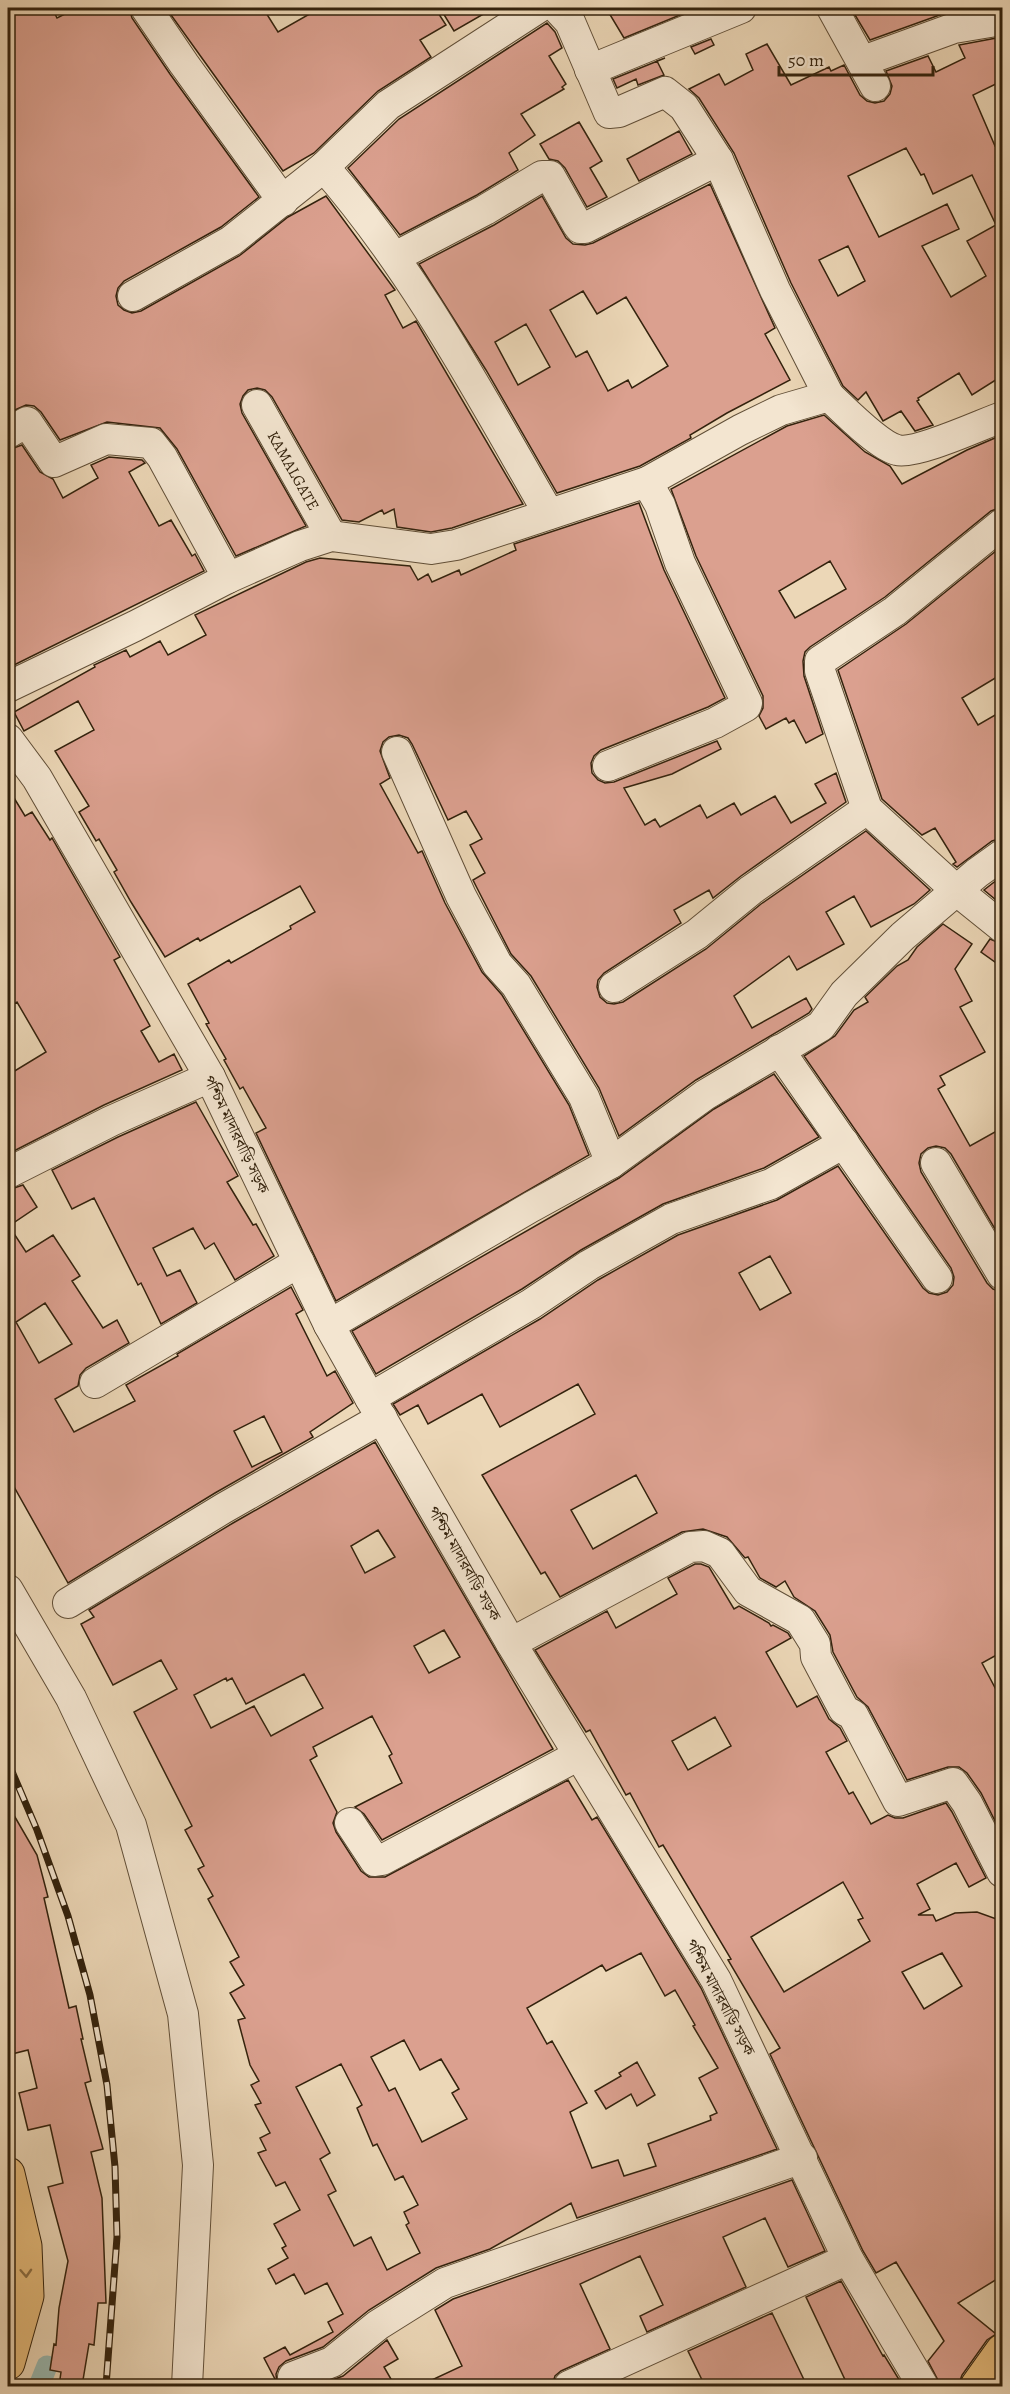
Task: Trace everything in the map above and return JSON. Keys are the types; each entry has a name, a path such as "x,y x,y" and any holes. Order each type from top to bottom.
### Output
{"main road":[{"path":"8,2174 25,2246 27,2296 8,2363"},
{"path":"978,2386 1002,2351"}],"street":[{"path":"133,296 231,241 324,167 388,105 538,8"},
{"path":"557,8 570,22 609,113 619,112 665,92 684,107 718,160 775,290 829,396 880,441 898,451 918,449 1002,417"},
{"path":"590,70 741,8"},
{"path":"832,8 869,73 954,28 1002,20"},
{"path":"149,9 183,64 283,201"},
{"path":"395,257 485,210 542,176 550,176 577,224 580,228 585,228 718,160"},
{"path":"324,167 350,197 395,257 465,368 549,514"},
{"path":"8,687 228,578 300,546 331,536 431,549 456,545 647,482 781,410 829,396"},
{"name":"KAMALGATE","path":"257,405 331,536"},
{"path":"8,433 27,422 54,462 106,439 151,443 157,449 228,578"},
{"path":"608,766 716,723 746,706 747,703 680,563 660,505 647,482"},
{"path":"1002,524 895,611 820,661 820,671 867,809 1002,927"},
{"name":"পশ্চিম মাদারবাড়ি সড়ক","path":"8,740 37,778 210,1077 329,1325 376,1408 511,1644 716,1980 848,2259 923,2386"},
{"path":"397,752 461,896 498,964 516,985 584,1096 611,1163"},
{"path":"614,987 697,934 752,890 867,809"},
{"path":"329,1325 611,1163 705,1095 821,1026 844,994 903,936 1002,855"},
{"path":"779,1050 937,1278"},
{"path":"8,1173 111,1121 210,1077"},
{"path":"68,1603 224,1508 589,1265 671,1219 771,1184 844,1143"},
{"path":"936,1163 1002,1274"},
{"path":"95,1383 299,1262"},
{"path":"511,1644 690,1547 704,1546 720,1553 748,1591 800,1620 815,1644 816,1657 844,1710 853,1715 898,1801 954,1783 967,1803 1002,1872"},
{"path":"8,1590 70,1698 131,1825 183,2014 198,2165 186,2386"},
{"path":"350,1822 370,1856 375,1861 382,1860 579,1755"},
{"path":"292,2377 332,2362 378,2325 445,2283 802,2158"},
{"path":"569,2386 848,2259"}],"building":[{"path":"8,8 52,8 57,18 77,8 129,8 132,18 170,74 259,197 221,227 124,281 118,288 116,296 118,305 132,313 141,311 239,256 288,217 326,196 395,290 385,295 403,328 416,321 523,504 452,528 431,532 397,527 394,509 384,514 382,510 359,522 342,520 272,397 265,390 257,388 248,390 243,396 240,404 242,413 306,526 236,556 177,449 160,428 107,422 60,440 41,412 34,406 26,405 8,413"},
{"path":"166,8 263,8 278,32 320,8 435,8 446,25 420,40 431,57 378,91 314,153 283,171"},
{"path":"452,8 494,8 454,31 443,13"},
{"path":"606,8 697,8 624,38"},
{"path":"867,8 972,8 948,12 870,40 855,15"},
{"path":"547,23 555,32 562,48 549,56 566,84 562,87 564,89 521,114 535,135 509,153 518,170 477,195 400,235 348,168 399,119"},
{"path":"1002,37 1002,81 973,95 995,146 1002,143 1002,376 972,395 959,373 918,398 917,401 933,425 915,431 901,411 883,421 866,392 858,400 843,386 791,283 734,153 699,98 689,89 719,74 725,85 753,70 746,54 767,44 791,85 829,67 831,71 844,65 860,95 867,101 875,103 884,101 890,94 892,86 886,71 928,56 936,72 965,58 959,45","holes":["906,148 921,175 924,174 933,194 972,175 996,225 967,241 986,276 951,297 922,246 959,229 947,204 879,237 848,176","848,246 865,281 838,296 819,260"]},
{"path":"711,39 714,45 695,54 691,47"},
{"path":"657,61 664,75 638,85 636,79 617,88 613,79"},
{"path":"579,122 602,161 590,168 607,197 587,207 565,168 558,161 549,159 540,144"},
{"path":"679,131 692,154 639,181 627,159"},
{"path":"710,184 775,328 765,334 790,380 727,413 690,435 691,438 640,466 557,493 486,370 419,264 494,225 542,196 566,238 573,244 593,243","holes":["583,291 597,314 626,297 668,366 632,388 628,380 608,391 587,351 576,357 550,310","526,324 550,367 518,385 495,342"]},
{"path":"824,415 865,452 890,466 902,484 967,450 1002,435 1002,507 991,511 885,597 805,652 804,676 823,734 806,743 794,720 789,723 786,718 766,729 759,716 763,708 763,696 696,556 671,489 787,426","holes":["830,561 846,589 795,618 779,591"]},
{"path":"22,445 40,472 53,479 63,498 98,478 91,465 109,457 142,460 145,463 129,472 159,526 171,520 192,556 195,554 204,571 8,668 8,450"},
{"path":"639,503 664,570 725,698 601,750 594,756 591,763 592,773 598,780 605,783 614,782 717,741 721,749 672,774 624,788 645,825 655,819 660,827 700,805 707,818 734,803 741,815 775,796 791,823 826,803 815,784 836,773 846,802 713,898 709,890 674,910 681,923 604,973 598,980 597,987 600,997 607,1003 623,1002 706,949 761,904 866,831 930,890 914,904 871,927 854,896 826,912 844,944 797,970 789,956 734,996 752,1028 806,998 812,1009 809,1013 696,1080 619,1136 599,1088 531,976 511,954 473,880 485,873 470,845 482,839 466,811 448,820 408,738 399,735 389,737 383,742 380,751 390,778 380,784 418,853 422,851 445,903 482,972 502,995 569,1105 589,1155 336,1301 256,1133 266,1128 243,1087 240,1089 224,1060 226,1059 206,1024 209,1023 188,984 229,960 231,963 291,929 290,926 315,912 300,886 200,941 198,938 165,957 114,872 117,870 99,839 96,841 79,812 89,806 55,751 94,730 78,701 24,731 14,712 95,667 94,665 126,650 130,657 160,641 168,655 206,635 195,615 306,562 320,558 410,566 418,580 428,574 432,582 459,570 461,575 516,550 514,544"},
{"path":"1002,546 1002,674 962,698 978,725 1002,711 1002,838 992,841 957,867 953,864 956,862 935,828 922,835 882,799 838,670 906,624"},
{"path":"8,788 25,816 32,812 50,840 52,838 120,957 114,960 150,1026 141,1031 159,1062 174,1054 182,1070 104,1105 8,1154 8,1075 46,1052 17,1002 8,1008"},
{"path":"1002,876 1002,905 984,890"},
{"path":"943,924 972,944 955,969 972,1001 960,1007 985,1052 940,1076 945,1085 938,1089 970,1146 1002,1128 1002,1241 951,1154 945,1148 936,1146 928,1148 921,1154 919,1163 921,1172 987,1283 993,1289 1002,1292 1002,1382 996,1386 1002,1397 1002,1652 982,1663 1002,1701 1002,1835 981,1793 967,1773 959,1767 948,1767 907,1780 868,1707 857,1697 833,1652 830,1635 815,1611 794,1597 785,1581 776,1587 760,1578 748,1557 745,1558 727,1537 703,1529 682,1532 560,1597 545,1572 541,1574 482,1475 595,1414 578,1384 500,1427 482,1394 428,1424 418,1405 400,1415 393,1404 540,1319 598,1280 678,1235 777,1200 838,1166 923,1288 929,1293 938,1295 947,1292 953,1285 954,1277 951,1268 804,1056 835,1036 854,1010 868,1002 865,997 897,966 908,960 917,947","holes":["770,1256 791,1293 760,1310 739,1273","636,1475 657,1513 593,1549 571,1510"]},
{"path":"990,939 1002,944 1002,967 981,952"},
{"path":"774,1074 819,1137 764,1168 663,1204 581,1250 522,1289 376,1374 352,1331 619,1178 714,1109"},
{"path":"196,1102 238,1176 227,1182 253,1225 256,1224 274,1256 235,1280 214,1243 205,1249 193,1228 153,1248 167,1276 180,1270 197,1303 161,1324 141,1283 138,1285 94,1198 72,1209 52,1170"},
{"path":"23,1185 37,1207 9,1226 26,1252 53,1235 80,1276 72,1281 103,1328 117,1320 129,1343 86,1368 80,1375 78,1386 55,1399 74,1432 135,1401 126,1385 291,1287 303,1310 296,1314 327,1376 335,1371 353,1403 310,1432 313,1437 215,1493 68,1583 8,1476 8,1190","holes":["45,1303 72,1344 39,1363 16,1322","264,1416 282,1452 252,1467 234,1431"]},
{"path":"375,1442 553,1749 382,1840 364,1814 355,1807 402,1783 389,1756 392,1754 372,1716 313,1747 317,1756 310,1760 337,1812 333,1823 336,1832 361,1871 369,1877 385,1877 568,1780 592,1820 597,1817 701,1988 777,2149 577,2218 571,2203 490,2249 436,2268 369,2310 323,2347 286,2361 279,2367 276,2374 277,2383 264,2358 285,2347 290,2355 333,2332 328,2322 343,2314 327,2283 305,2294 294,2274 276,2284 268,2269 288,2258 282,2248 286,2246 274,2224 300,2210 285,2182 276,2186 258,2153 266,2150 260,2138 270,2133 255,2105 261,2103 251,2085 259,2081 250,2065 238,2020 245,2018 230,1993 244,1985 230,1962 239,1957 208,1899 213,1896 198,1869 204,1866 185,1830 192,1826 134,1712 177,1689 161,1660 113,1685 81,1624 94,1617 89,1610 233,1523","holes":["378,1530 395,1557 365,1573 351,1546","444,1630 460,1657 429,1673 414,1646","304,1674 323,1708 271,1736 254,1706 211,1728 194,1695 226,1678 227,1681 232,1678 246,1704","641,1953 665,1996 675,1990 718,2068 699,2078 717,2113 710,2116 711,2120 648,2144 656,2166 624,2176 618,2160 592,2168 570,2112 587,2103 552,2041 547,2044 527,2008 602,1965 606,1971","404,2040 420,2070 441,2059 459,2089 452,2093 467,2119 422,2142 395,2088 389,2091 371,2057","341,2064 362,2105 357,2108 373,2146 377,2144 395,2180 403,2176 418,2205 404,2212 409,2223 406,2225 420,2253 387,2270 371,2237 354,2246 328,2195 336,2191 320,2159 330,2153 296,2087"]},
{"path":"695,1564 709,1567 734,1609 739,1606 771,1626 788,1633 791,1638 766,1652 797,1707 817,1696 829,1719 840,1728 847,1741 826,1752 849,1794 853,1792 871,1824 888,1815 903,1818 946,1803 986,1878 969,1887 956,1863 917,1884 930,1909 918,1915 933,1915 936,1921 955,1913 977,1912 1002,1921 1002,2276 958,2303 996,2334 987,2340 962,2375 958,2386 940,2384 928,2361 944,2341 896,2262 876,2273 863,2251 770,2054 780,2048 728,1960 731,1959 663,1845 659,1847 630,1793 626,1795 590,1730 586,1732 535,1650 607,1611 616,1628 677,1594 668,1578","holes":["715,1717 731,1746 688,1770 672,1741","843,1882 863,1918 858,1920 870,1941 784,1992 751,1937","942,1953 962,1986 924,2009 902,1972"]},
{"path":"8,1805 37,1855 48,1897 44,1898 69,2008 76,2006 91,2081 85,2083 103,2149 91,2152 102,2198 106,2303 98,2303 94,2345 89,2344 82,2386 59,2386 61,2372 50,2370 54,2344 56,2345 59,2308 68,2261 48,2187 63,2183 50,2125 28,2130 19,2093 37,2088 28,2050 8,2055"},
{"path":"637,2062 655,2095 637,2106 631,2094 606,2109 595,2091 621,2076 619,2073"},
{"path":"792,2180 825,2251 788,2267 765,2218 723,2237 746,2287 647,2332 640,2316 663,2305 640,2256 580,2284 610,2349 561,2371 555,2376 552,2386 419,2386 462,2366 435,2310 453,2299"},
{"path":"841,2281 883,2356 903,2386 848,2386 806,2297"},
{"path":"772,2313 807,2386 705,2386 688,2351"},
{"path":"387,2340 398,2359 384,2367 395,2386 316,2386 343,2376"}],"waterway":[{"path":"39,2386 47,2366"}],"railway":[{"path":"8,1762 37,1830 68,1916 90,1995 107,2085 115,2167 117,2237 106,2386"}]}
